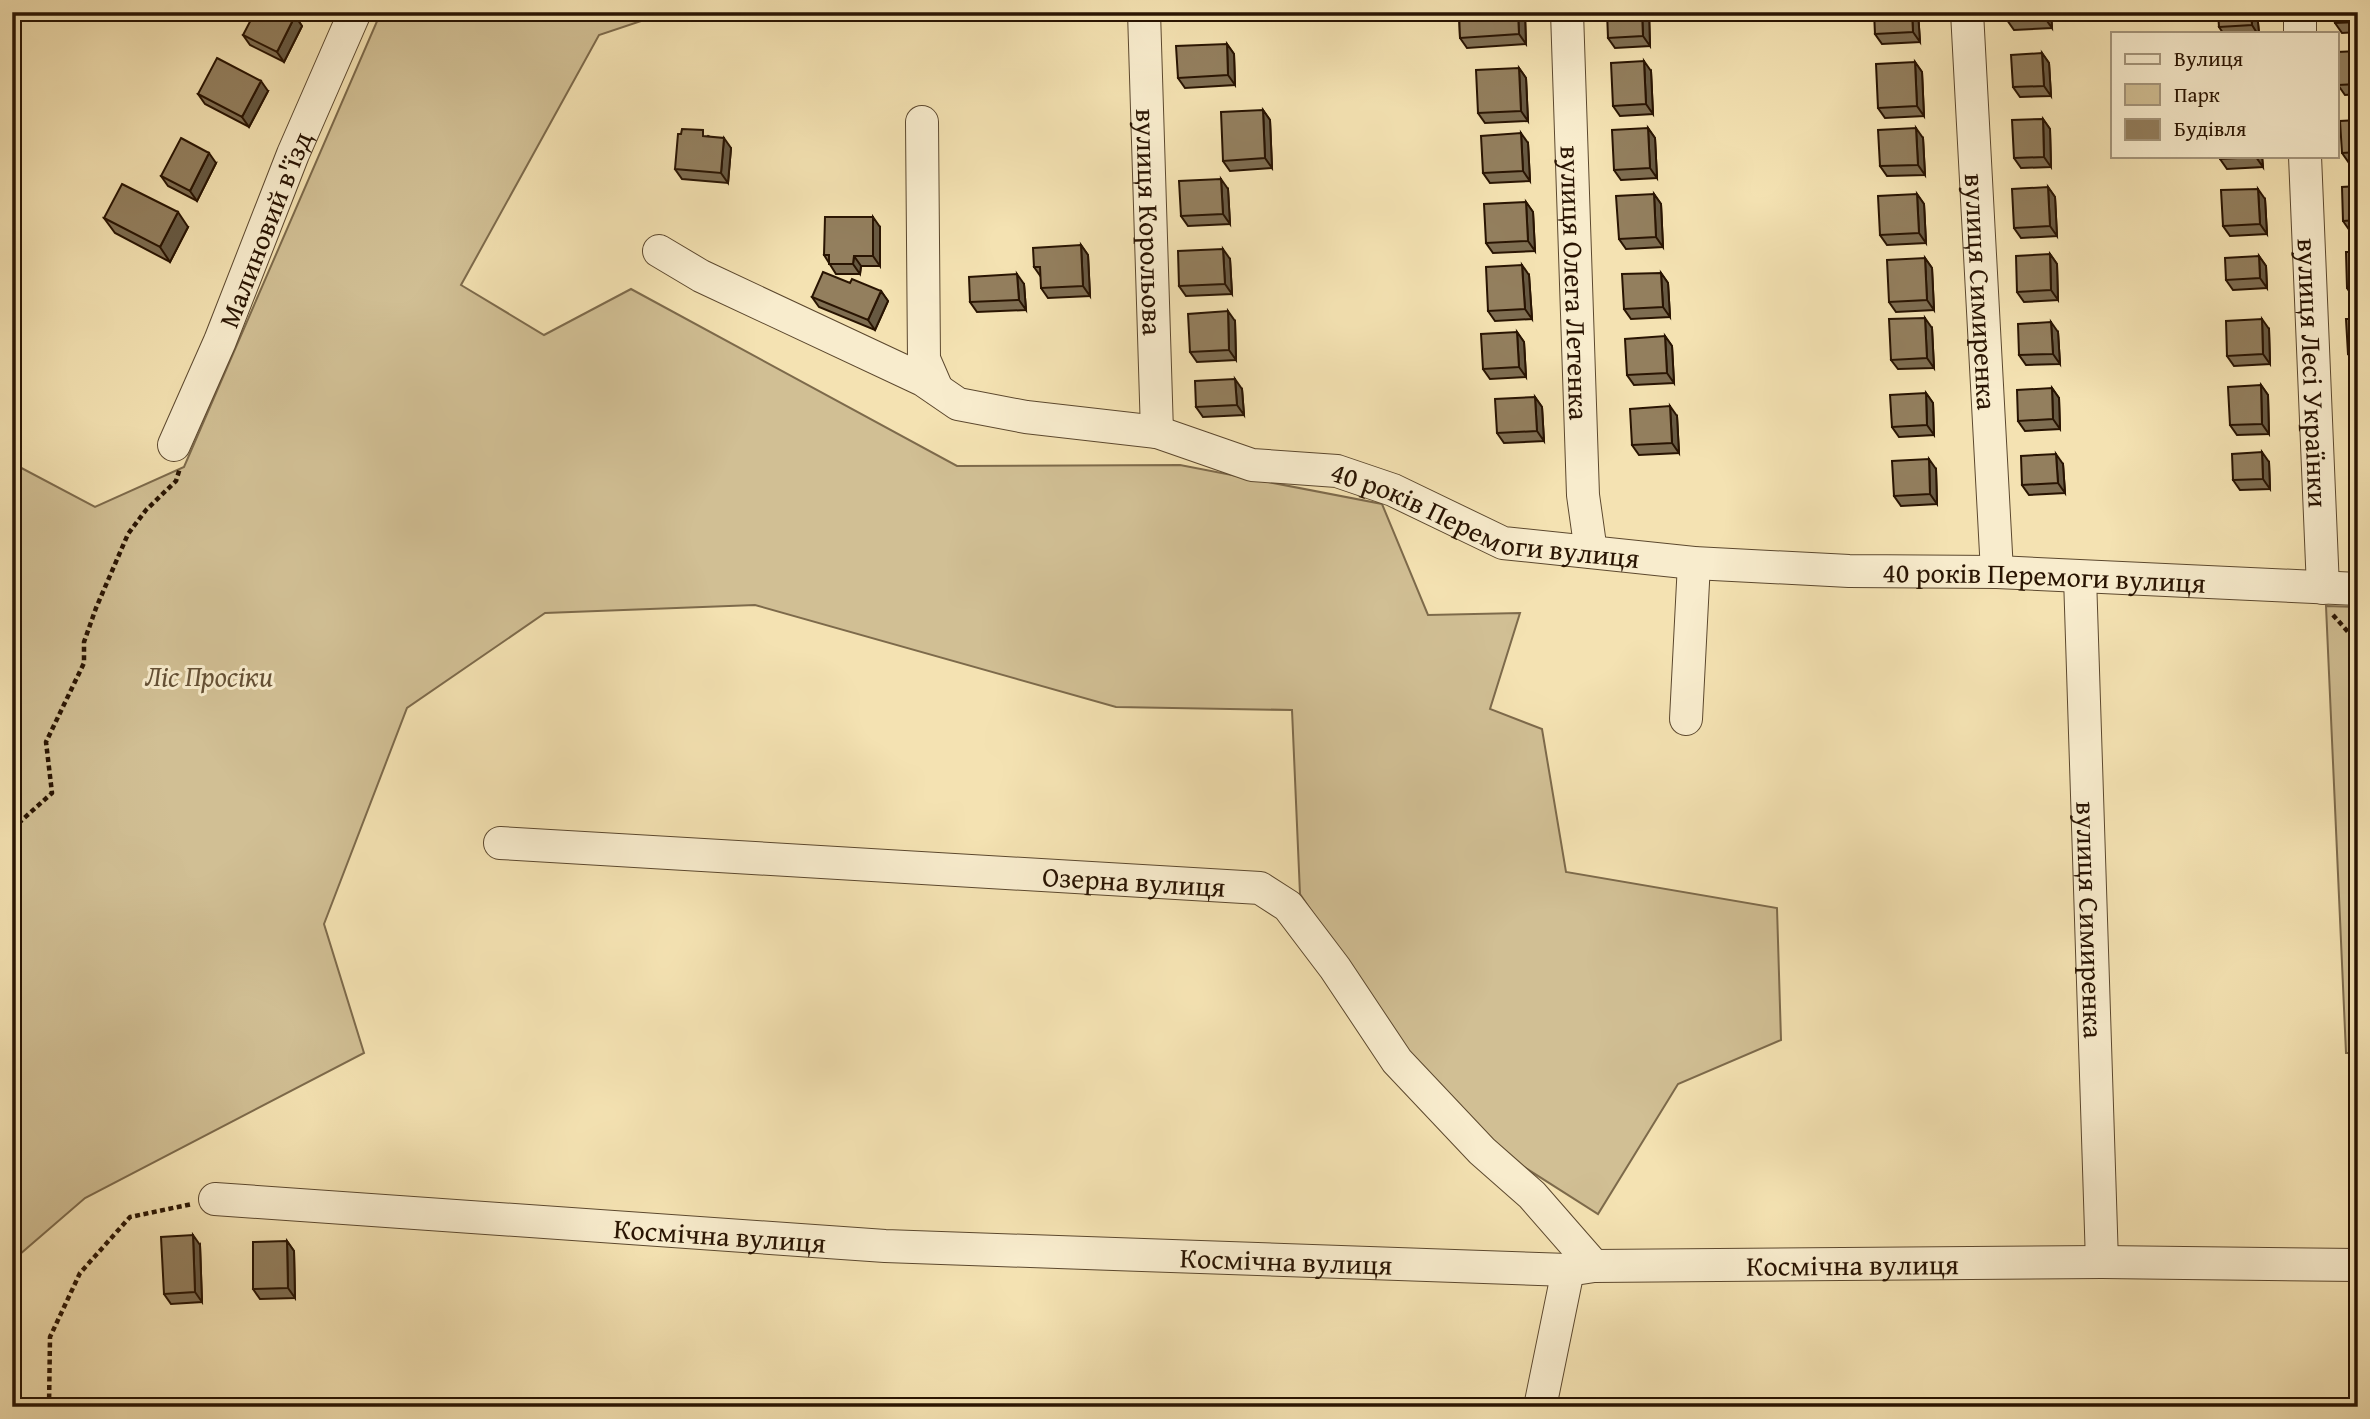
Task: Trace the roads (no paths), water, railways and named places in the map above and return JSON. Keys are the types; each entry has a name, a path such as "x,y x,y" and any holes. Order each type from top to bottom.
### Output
{"street":[{"name":"Малиновий в'їзд","path":"178,454 293,154 355,12"},
{"name":"вулиця Корольова","path":"1144,12 1157,432"},
{"name":"вулиця Олега Летенка","path":"1567,12 1583,495 1591,552"},
{"name":"вулиця Симиренка","path":"1967,12 1997,572"},
{"path":"2300,12 2300,32"},
{"path":"922,122 924,359 937,389"},
{"name":"вулиця Лесі Українки","path":"2305,158 2323,588"},
{"name":"40 років Перемоги вулиця","path":"659,251 701,276 923,380 958,404 1026,417 1157,432 1252,465 1337,471 1392,490 1503,543 1694,563 1849,571 1997,572 2358,589"},
{"path":"1686,719 1694,563"},
{"name":"вулиця Симиренка","path":"2080,577 2102,1262"},
{"name":"Озерна вулиця","path":"500,843 1260,888 1288,906 1335,968 1397,1061 1482,1152 1532,1195 1581,1268"},
{"name":"Космічна вулиця","path":"215,1199 885,1246 1581,1268 2102,1262 2358,1265"},
{"path":"1540,1407 1581,1268"}],"park label":[{"name":"Ліс Просіки","path":"209,675"}]}
